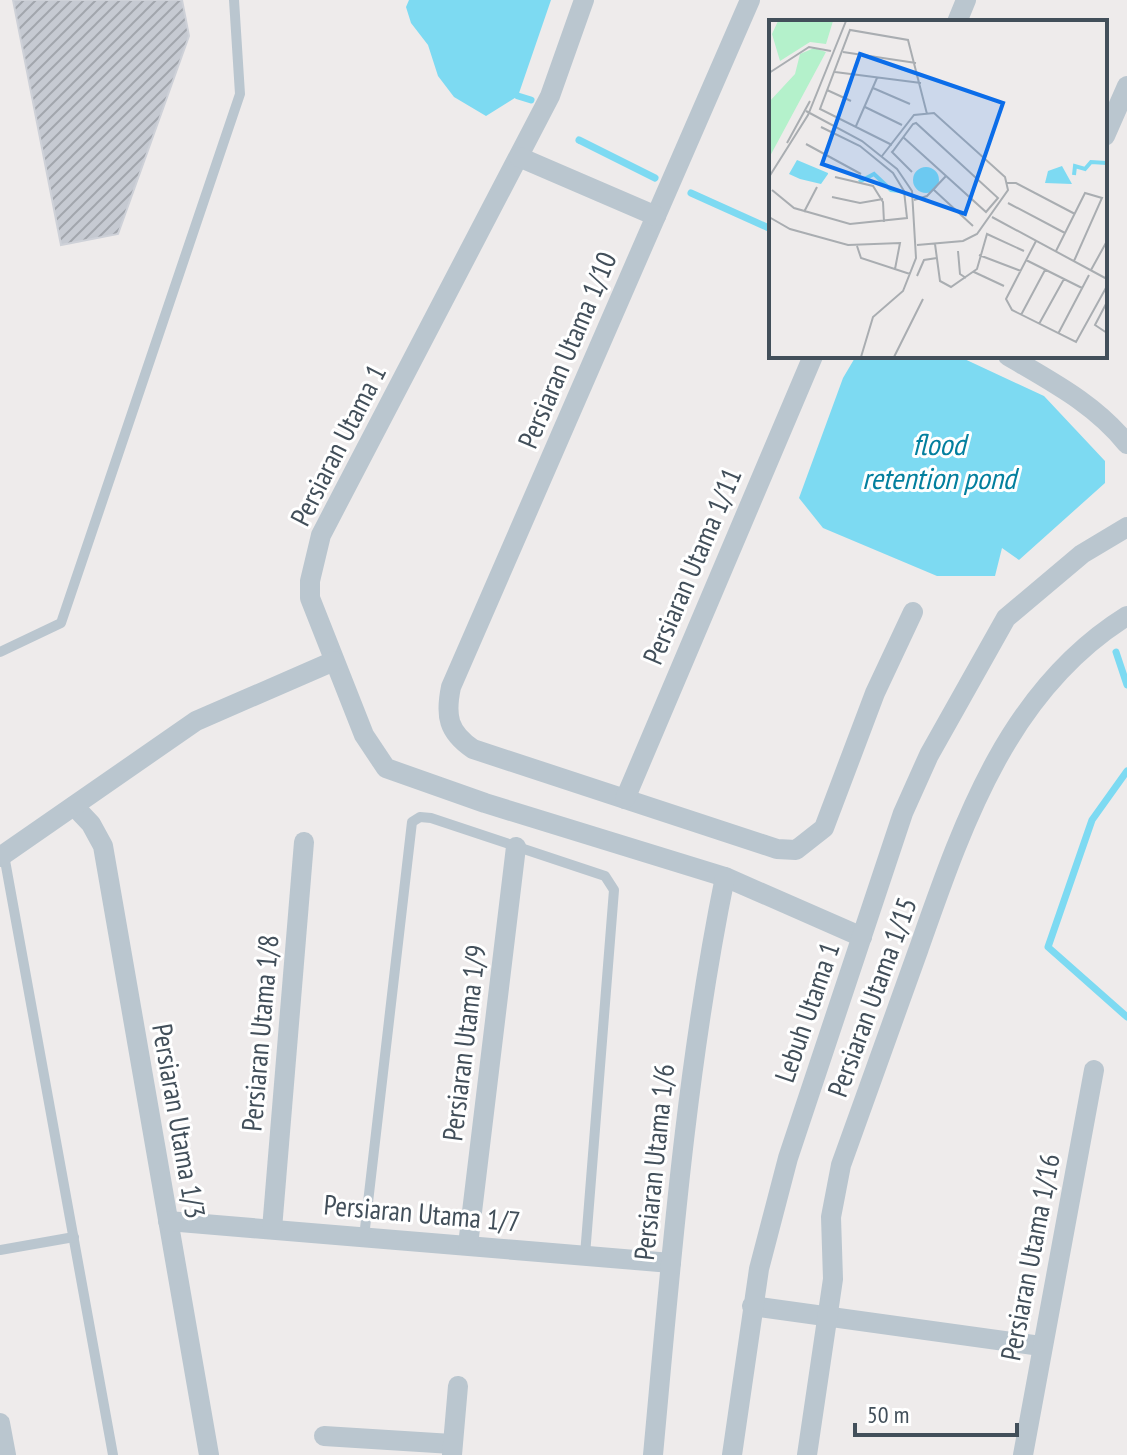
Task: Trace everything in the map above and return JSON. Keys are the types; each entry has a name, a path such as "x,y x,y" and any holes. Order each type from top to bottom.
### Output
{"street":[{"name":"Persiaran Utama 1","path":"584,0 550,96 321,535 310,581 310,598 364,735 386,768 485,803 725,877 862,937"},
{"name":"Persiaran Utama 1/10","path":"625,799 473,749 458,739 449,725 446,710 451,687 750,0"},
{"path":"958,20 966,0"},
{"path":"1107,131 1127,86"},
{"path":"519,157 656,216"},
{"name":"Persiaran Utama 1/11","path":"625,799 812,358"},
{"path":"1011,358 1079,398 1109,422 1127,444"},
{"name":"Lebuh Utama 1","path":"733,1453 752,1306 788,1158 903,813 929,755 1006,618 1082,554 1127,527"},
{"path":"625,799 777,849 796,850 824,828 875,693 913,612"},
{"name":"Persiaran Utama 1/15","path":"807,1455 833,1279 831,1217 841,1165 963,824 1007,740 1042,692 1077,654 1127,616"},
{"path":"2,856 196,721 334,661"},
{"name":"Persiaran Utama 1/3","path":"74,806 91,824 103,846 209,1455"},
{"name":"Persiaran Utama 1/8","path":"272,1229 304,842"},
{"name":"Persiaran Utama 1/9","path":"468,1245 516,847"},
{"name":"Persiaran Utama 1/6","path":"653,1455 689,1081 704,977 725,877"},
{"name":"Persiaran Utama 1/16","path":"1023,1455 1094,1070"},
{"name":"Persiaran Utama 1/7","path":"168,1221 671,1263"},
{"path":"752,1306 1041,1346"},
{"path":"324,1436 452,1450 458,1386"},
{"path":"0,1423 6,1455"}],"lane":[{"path":"0,652 61,623 240,94 234,0"},
{"path":"364,1237 412,822 420,817 605,876 614,890 585,1255"},
{"path":"2,856 113,1455"},
{"path":"0,1250 74,1237"}],"water":[{"path":"409,0 551,0 518,96 486,116 454,97 438,76 428,45 411,23 406,7"},
{"name":"flood retention pond","path":"855,358 962,358 1044,396 1105,461 1105,483 1019,560 1002,548 995,576 937,576 823,528 799,498 843,378"}],"building":[{"path":"13,0 182,0 189,36 118,234 61,245"}],"waterway":[{"path":"518,96 531,100"},
{"path":"579,140 655,178"},
{"path":"691,193 769,228"},
{"path":"1116,652 1127,685"},
{"path":"1127,771 1092,820 1048,947 1127,1017"}]}
